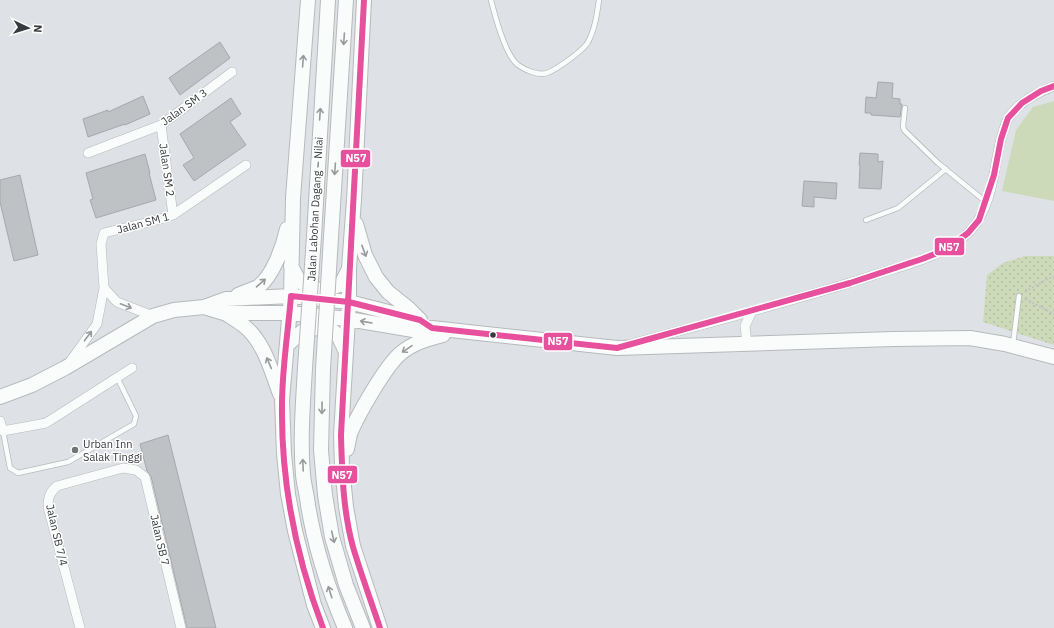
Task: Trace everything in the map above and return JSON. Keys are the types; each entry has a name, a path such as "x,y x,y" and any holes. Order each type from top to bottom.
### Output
{"main road":[{"path":"308,0 293,198 291,296 282,400 284,454 288,494 295,531 314,605 323,628"},
{"name":"Jalan Labohan Dagang ‒ Nilai","path":"328,0 301,425 303,476 312,526 320,561 344,628"},
{"name":"Jalan Labohan Dagang ‒ Nilai","path":"346,0 323,369 321,450 325,495 332,537 346,585 363,628"},
{"path":"364,0 341,435 342,467 346,507 353,546 380,628"},
{"path":"225,306 258,287 270,275 284,243 293,198"},
{"path":"354,200 356,229 364,255 376,277 388,292 420,320 432,328"},
{"path":"291,266 299,281 311,289 328,290 341,284 349,268"},
{"path":"0,397 32,385 65,368 153,316 174,310 225,306 291,296 348,302 420,320"},
{"path":"225,306 348,319 419,331 432,328 617,348 970,338 1054,356"},
{"path":"225,306 259,342 282,400"},
{"path":"286,345 304,330 318,328 333,331 339,337 346,352"},
{"path":"342,467 354,426 386,370 399,354 426,339 457,331"}],"street":[{"name":"Jalan SM 3","path":"88,153 160,125 232,72"},
{"path":"617,348 850,283 945,250 968,233 979,220 994,174 1001,138 1008,118 1022,103 1041,91 1054,86"},
{"name":"Jalan SM 2","path":"160,125 173,214"},
{"name":"Jalan SM 1","path":"65,368 98,324 104,288 100,244 104,233 157,220 173,214 246,165"},
{"path":"104,288 117,302 153,316"},
{"path":"747,344 745,326 752,311"},
{"path":"0,421 3,431 46,423 132,368"},
{"name":"Jalan SB 7/4","path":"80,628 48,506 48,499 51,492 57,486 122,468"},
{"name":"Jalan SB 7","path":"122,468 136,470 145,477 181,628"}],"lane":[{"path":"491,0 507,49 517,64 533,72 546,74 572,58 588,43 596,18 599,0"},
{"path":"905,108 904,130 938,163 986,202"},
{"path":"866,220 898,208 946,169"},
{"path":"1013,346 1019,296"},
{"path":"3,431 10,468 18,473 68,462 134,424 136,416 117,377"}],"path":[{"path":"1019,296 1049,278 1054,277"},
{"path":"1019,296 1054,314"}],"green space":[{"path":"1054,101 1054,201 1002,191 1016,130 1033,107"},
{"path":"1025,256 1054,256 1054,345 983,322 987,275 1003,263"}],"building":[{"path":"220,42 230,58 180,95 169,78"},
{"path":"878,82 893,83 892,98 900,99 900,104 902,104 900,117 871,115 871,113 865,113 866,97 876,98"},
{"path":"143,96 150,114 125,125 88,137 83,119 108,110 108,112"},
{"path":"231,98 241,114 230,122 246,145 194,181 183,165 194,158 180,134"},
{"path":"860,153 878,154 878,162 883,161 881,189 859,188"},
{"path":"145,154 156,200 96,218 90,200 93,199 86,173"},
{"path":"20,175 38,255 14,261 0,202 0,180"},
{"path":"804,181 837,183 836,199 814,197 814,207 802,206"},
{"path":"168,435 216,628 187,628 151,476 147,471 140,444"}],"transit line":[{"name":"N57","path":"364,0 341,435 347,520 359,567 380,628"},
{"name":"N57","path":"323,628 313,601 298,546 287,490 284,462 282,391 291,296 349,302 420,320 432,328 617,348 850,283 945,250 968,233 979,220 994,175 1001,139 1008,118 1022,103 1041,91 1054,86"}],"place":[{"name":"Urban Inn Salak Tinggi","path":"75,450"}]}
